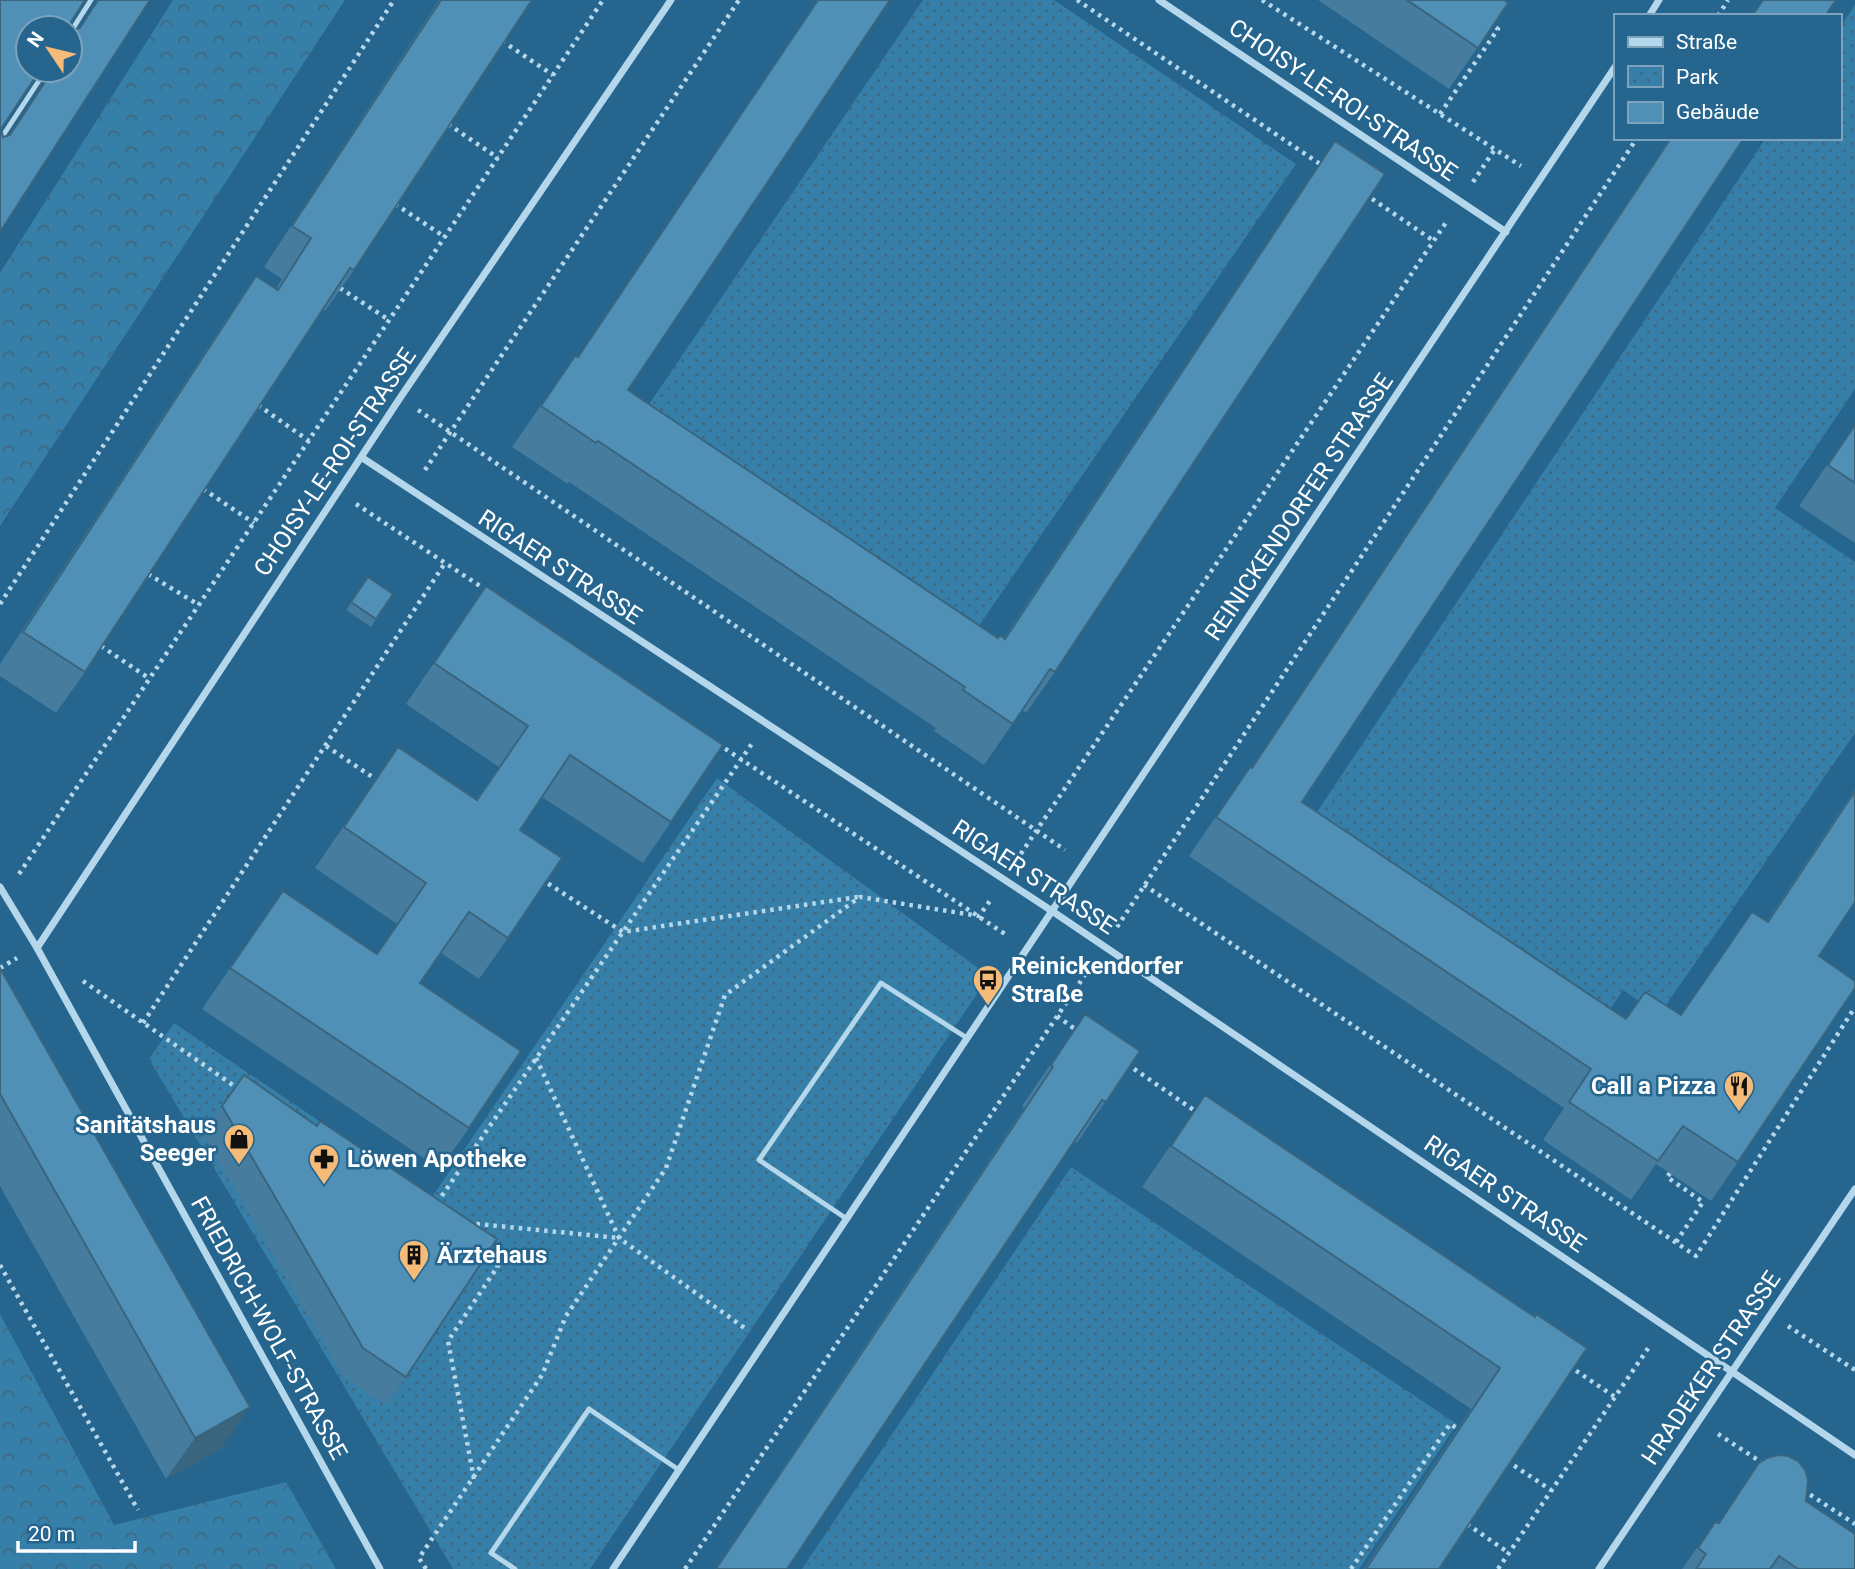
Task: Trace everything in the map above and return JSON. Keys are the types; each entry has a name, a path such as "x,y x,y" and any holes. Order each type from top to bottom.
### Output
{"street":[{"name":"CHOISY-LE-ROI-STRASSE","path":"37,948 360,457 671,0"},
{"name":"CHOISY-LE-ROI-STRASSE","path":"1159,0 1506,232"},
{"name":"REINICKENDORFER STRASSE","path":"613,1569 1614,69"},
{"name":"RIGAER STRASSE","path":"360,457 1052,911 1855,1455"},
{"name":"FRIEDRICH-WOLF-STRASSE","path":"0,887 37,948 380,1569"},
{"name":"HRADEKER STRASSE","path":"1599,1569 1855,1189"}],"lane":[{"path":"0,140 37,84"},
{"path":"847,1219 759,1160 881,983 967,1038"},
{"path":"515,1569 491,1553 589,1409 679,1470"}],"path":[{"path":"0,604 394,0"},
{"path":"5,895 603,0"},
{"path":"411,492 739,0"},
{"path":"1077,0 1331,171"},
{"path":"1262,0 1541,179"},
{"path":"1440,114 1498,29 1488,21"},
{"path":"502,41 553,75"},
{"path":"448,124 498,158"},
{"path":"685,1569 1104,946 1636,140"},
{"path":"1353,186 1434,240"},
{"path":"395,204 445,237"},
{"path":"340,288 389,320"},
{"path":"400,398 1084,863"},
{"path":"258,405 309,441"},
{"path":"204,489 254,523"},
{"path":"338,492 491,593"},
{"path":"144,1023 445,563"},
{"path":"148,574 199,605"},
{"path":"101,646 149,679"},
{"path":"433,1209 765,724"},
{"path":"706,737 1026,948"},
{"path":"326,746 389,788"},
{"path":"538,877 623,932 860,897"},
{"path":"1144,885 1696,1256 1855,1007"},
{"path":"79,978 245,1094"},
{"path":"1057,1016 1080,1032"},
{"path":"536,1058 620,1238 764,1342"},
{"path":"1125,1063 1205,1118"},
{"path":"1670,1173 1667,1177 1703,1202 1676,1242"},
{"path":"467,1223 620,1238"},
{"path":"474,1479 448,1341 498,1266 477,1253"},
{"path":"0,1265 138,1510"},
{"path":"0,1281 7,1278"},
{"path":"1771,1314 1855,1370"},
{"path":"1498,1569 1664,1326"},
{"path":"1559,1359 1615,1397"},
{"path":"1698,1420 1765,1465"},
{"path":"1351,1569 1450,1424 1470,1437"},
{"path":"1497,1455 1551,1490"},
{"path":"1799,1487 1855,1524"},
{"path":"1467,1524 1509,1553"}],"green space":[{"path":"173,0 345,0 0,526 0,273"},
{"path":"923,0 1054,0 1296,164 963,649 633,428"},
{"path":"1855,5 1855,389 1775,508 1855,562 1855,733 1659,1015 1623,990 1599,1025 1309,824 1765,140 1841,140 1841,26"},
{"path":"717,778 989,976 590,1569 453,1569 149,1059 174,1023 432,1197"},
{"path":"1071,1167 1457,1424 1359,1569 802,1569"},
{"path":"0,1314 114,1525 286,1482 336,1569 0,1569"}],"building":[{"path":"0,0 85,0 76,14 14,14 14,84 31,84 1,129 3,137 10,135 44,84 84,84 84,22 98,0 150,0 0,232"},
{"path":"441,0 532,0 354,270 350,268 85,672 23,632 256,276 278,290 311,238 292,226"},
{"path":"818,0 890,0 628,390 998,638 1000,635 1005,639 1335,141 1385,174 1055,672 1050,669 1013,724 963,690 965,687 598,441 596,443 541,406 575,356 578,357"},
{"path":"1407,0 1504,0 1508,3 1478,48"},
{"path":"1763,0 1836,0 1826,14 1753,14"},
{"path":"1670,140 1743,140 1302,802 1626,1019 1645,992 1681,1015 1752,912 1768,922 1855,791 1855,902 1819,956 1855,981 1855,988 1738,1162 1683,1126 1658,1161 1569,1102 1591,1069 1216,817 1250,767 1252,768"},
{"path":"1855,425 1855,483 1828,465"},
{"path":"368,577 393,594 376,619 351,602"},
{"path":"486,586 723,745 671,822 570,755 520,830 562,858 508,938 469,912 420,983 521,1051 469,1128 230,968 283,891 377,954 426,883 344,827 398,747 477,800 528,726 434,663"},
{"path":"0,968 250,1407 195,1438 0,1094"},
{"path":"1085,1014 1140,1051 1106,1102 1102,1100 787,1569 716,1569 1053,1067 1051,1065"},
{"path":"244,1075 317,1126 320,1121 497,1239 406,1377 363,1348 222,1106"},
{"path":"1205,1095 1535,1317 1536,1314 1587,1348 1439,1569 1366,1569 1500,1368 1171,1146"},
{"path":"1778,1455 1798,1461 1805,1470 1808,1480 1806,1501 1855,1534 1855,1569 1798,1569 1779,1556 1770,1569 1696,1569 1706,1554 1698,1548 1715,1522 1719,1523 1758,1464"}],"place":[{"name":"Reinickendorfer Straße","path":"988,1007"},
{"name":"Call a Pizza","path":"1739,1113"},
{"name":"Sanitätshaus Seeger","path":"239,1166"},
{"name":"Löwen Apotheke","path":"324,1186"},
{"name":"Ärztehaus","path":"414,1282"}]}
